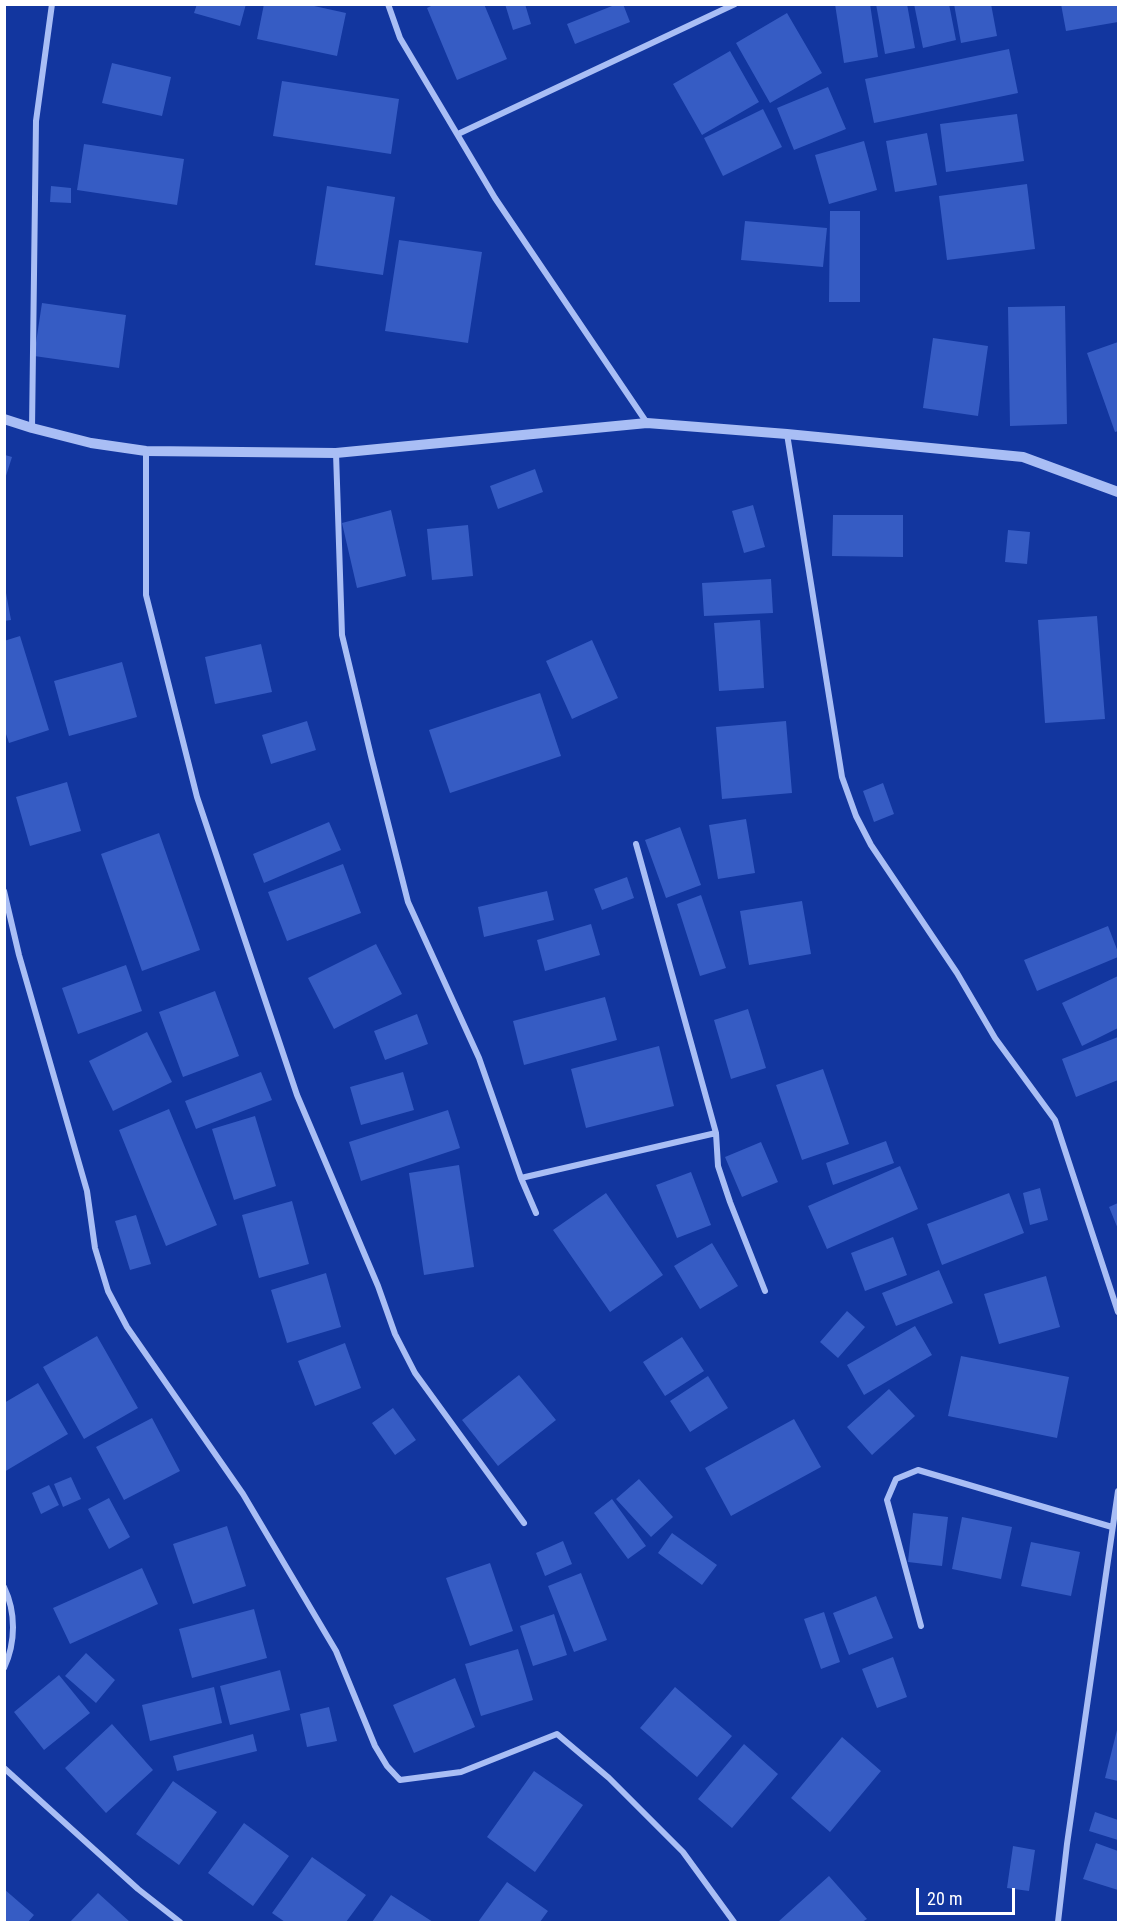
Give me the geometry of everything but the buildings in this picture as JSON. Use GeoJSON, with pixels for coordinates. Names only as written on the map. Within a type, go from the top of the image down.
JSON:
{"type":"FeatureCollection","features":[{"type":"Feature","properties":{"kind":"street"},"geometry":{"type":"LineString","coordinates":[[32,428],[36,121],[52,4]]}},
{"type":"Feature","properties":{"kind":"street"},"geometry":{"type":"LineString","coordinates":[[388,4],[400,38],[495,198],[647,423]]}},
{"type":"Feature","properties":{"kind":"street"},"geometry":{"type":"LineString","coordinates":[[458,134],[735,4]]}},
{"type":"Feature","properties":{"kind":"street"},"geometry":{"type":"LineString","coordinates":[[4,419],[91,443],[146,452],[336,453],[647,423],[787,434],[1023,458],[1119,492]]}},
{"type":"Feature","properties":{"kind":"street"},"geometry":{"type":"LineString","coordinates":[[787,434],[832,723],[842,777],[856,816],[871,845],[957,973],[995,1038],[1055,1120],[1119,1312]]}},
{"type":"Feature","properties":{"kind":"street"},"geometry":{"type":"LineString","coordinates":[[146,452],[146,596],[197,797],[297,1095],[378,1286],[395,1334],[410,1363],[524,1523]]}},
{"type":"Feature","properties":{"kind":"street"},"geometry":{"type":"LineString","coordinates":[[336,453],[342,635],[373,768],[408,902],[479,1058],[521,1178],[536,1213]]}},
{"type":"Feature","properties":{"kind":"street"},"geometry":{"type":"LineString","coordinates":[[636,844],[716,1133],[718,1166],[765,1291]]}},
{"type":"Feature","properties":{"kind":"street"},"geometry":{"type":"LineString","coordinates":[[4,891],[19,955],[87,1191],[95,1248],[108,1291],[127,1327],[243,1494],[336,1651],[375,1746],[387,1766],[400,1780],[461,1772],[557,1734],[609,1778],[683,1851],[734,1923]]}},
{"type":"Feature","properties":{"kind":"street"},"geometry":{"type":"LineString","coordinates":[[521,1178],[716,1133]]}},
{"type":"Feature","properties":{"kind":"street"},"geometry":{"type":"LineString","coordinates":[[921,1626],[887,1500],[896,1479],[918,1470],[1112,1527]]}},
{"type":"Feature","properties":{"kind":"street"},"geometry":{"type":"LineString","coordinates":[[1058,1923],[1067,1844],[1119,1491]]}},
{"type":"Feature","properties":{"kind":"street"},"geometry":{"type":"LineString","coordinates":[[4,1587],[8,1595],[13,1623],[13,1643],[4,1668]]}},
{"type":"Feature","properties":{"kind":"street"},"geometry":{"type":"LineString","coordinates":[[4,1768],[138,1889],[180,1923]]}}]}
